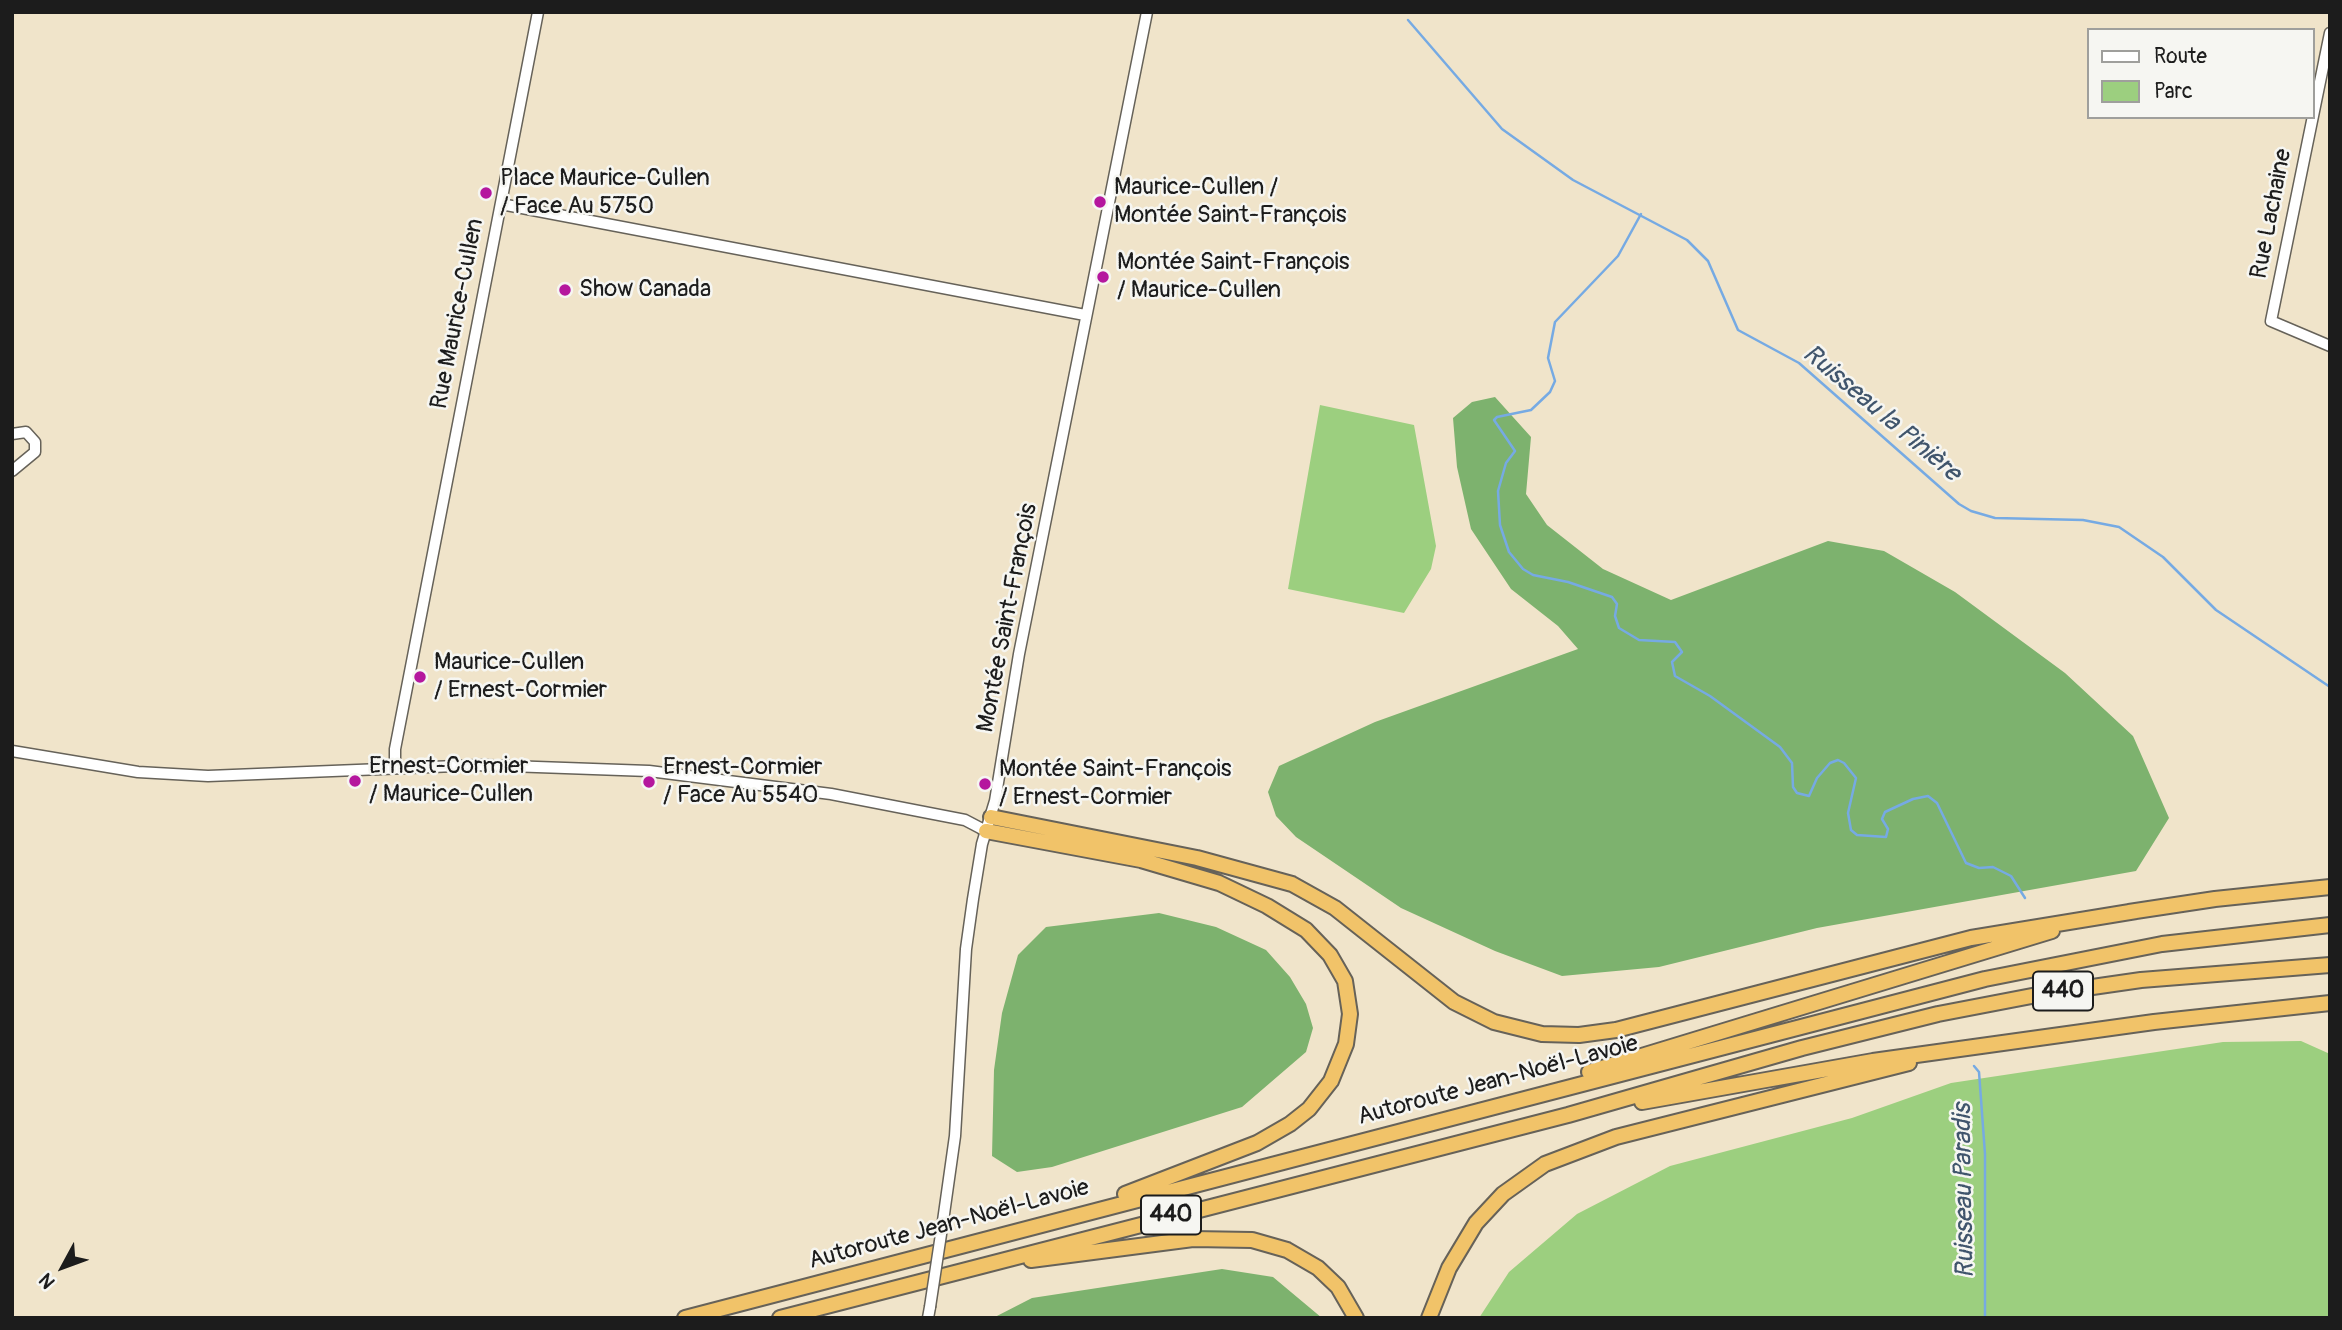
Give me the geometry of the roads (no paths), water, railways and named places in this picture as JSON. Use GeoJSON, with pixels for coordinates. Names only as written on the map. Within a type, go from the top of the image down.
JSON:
{"type":"FeatureCollection","features":[{"type":"Feature","properties":{"kind":"highway"},"geometry":{"type":"LineString","coordinates":[[989,824],[1198,858],[1292,884],[1335,908],[1454,1002],[1493,1022],[1542,1034],[1579,1035],[1616,1030],[1971,938],[2215,899],[2330,887]]}},
{"type":"Feature","properties":{"kind":"highway"},"geometry":{"type":"LineString","coordinates":[[989,824],[1171,867],[1244,894],[1292,920],[1318,941],[1341,972],[1350,1003],[1346,1044],[1336,1072],[1314,1103],[1290,1124],[1247,1147],[1052,1222]]}},
{"type":"Feature","properties":{"kind":"highway"},"geometry":{"type":"LineString","coordinates":[[1431,1122],[1972,954],[2136,911]]}},
{"type":"Feature","properties":{"kind":"highway","name":"Autoroute Jean-Noël-Lavoie"},"geometry":{"type":"LineString","coordinates":[[684,1318],[2048,964],[2213,936],[2330,925]]}},
{"type":"Feature","properties":{"kind":"highway","name":"Autoroute Jean-Noël-Lavoie"},"geometry":{"type":"LineString","coordinates":[[780,1318],[1568,1115],[1801,1048],[1984,1004],[2141,980],[2330,965]]}},
{"type":"Feature","properties":{"kind":"highway"},"geometry":{"type":"LineString","coordinates":[[1568,1115],[1827,1069],[1946,1051],[2154,1021],[2330,1003]]}},
{"type":"Feature","properties":{"kind":"highway"},"geometry":{"type":"LineString","coordinates":[[1429,1318],[1452,1261],[1476,1223],[1503,1194],[1545,1164],[1616,1137],[1875,1074],[1946,1051]]}},
{"type":"Feature","properties":{"kind":"highway"},"geometry":{"type":"LineString","coordinates":[[977,1266],[1193,1239],[1252,1240],[1295,1253],[1318,1268],[1343,1293],[1356,1318]]}},
{"type":"Feature","properties":{"kind":"street"},"geometry":{"type":"LineString","coordinates":[[501,204],[538,12]]}},
{"type":"Feature","properties":{"kind":"street","name":"Montée Saint-François"},"geometry":{"type":"LineString","coordinates":[[929,1312],[958,1105],[967,937],[1085,315],[1147,12]]}},
{"type":"Feature","properties":{"kind":"street","name":"Rue Lachaine"},"geometry":{"type":"LineString","coordinates":[[2314,111],[2330,33]]}},
{"type":"Feature","properties":{"kind":"street","name":"Rue Lachaine"},"geometry":{"type":"LineString","coordinates":[[2312,119],[2271,321],[2330,346]]}},
{"type":"Feature","properties":{"kind":"street","name":"Rue Maurice-Cullen"},"geometry":{"type":"LineString","coordinates":[[395,768],[395,749],[501,204],[1085,315]]}},
{"type":"Feature","properties":{"kind":"street"},"geometry":{"type":"LineString","coordinates":[[12,434],[26,432],[35,442],[35,452],[12,471]]}},
{"type":"Feature","properties":{"kind":"street"},"geometry":{"type":"LineString","coordinates":[[12,751],[138,772],[208,776],[271,776],[395,768],[558,766],[710,777],[797,788],[989,824]]}},
{"type":"Feature","properties":{"kind":"waterway","name":"Ruisseau la Pinière"},"geometry":{"type":"LineString","coordinates":[[1408,20],[1502,129],[1573,180],[1687,240],[1708,261],[1738,330],[1799,363],[1959,504],[1971,511],[1995,518],[2083,520],[2119,527],[2163,557],[2216,610],[2330,687]]}},
{"type":"Feature","properties":{"kind":"waterway","name":"Ruisseau Paradis"},"geometry":{"type":"LineString","coordinates":[[1641,214],[1618,256],[1555,322],[1548,358],[1555,381],[1550,392],[1531,410],[1497,417],[1494,420],[1515,451],[1506,463],[1498,491],[1500,525],[1509,552],[1523,569],[1533,575],[1568,582],[1612,597],[1617,604],[1615,616],[1619,628],[1639,640],[1675,642],[1682,652],[1672,662],[1675,676],[1710,696],[1780,747],[1792,763],[1793,787],[1797,793],[1809,796],[1817,778],[1830,763],[1838,760],[1844,763],[1856,778],[1848,813],[1851,830],[1857,835],[1886,837],[1888,829],[1882,819],[1885,812],[1913,799],[1928,796],[1937,803],[1966,863],[1979,868],[1993,867],[2011,876],[2025,898]]}},
{"type":"Feature","properties":{"kind":"waterway","name":"Ruisseau Paradis"},"geometry":{"type":"LineString","coordinates":[[1974,1066],[1979,1072],[1985,1154],[1985,1318]]}},
{"type":"Feature","properties":{"kind":"place","name":"Place Maurice-Cullen / Face Au 5750"},"geometry":{"type":"Point","coordinates":[486,193]}},
{"type":"Feature","properties":{"kind":"place","name":"Maurice-Cullen / Montée Saint-François"},"geometry":{"type":"Point","coordinates":[1100,202]}},
{"type":"Feature","properties":{"kind":"place","name":"Montée Saint-François / Maurice-Cullen"},"geometry":{"type":"Point","coordinates":[1103,277]}},
{"type":"Feature","properties":{"kind":"place","name":"Show Canada"},"geometry":{"type":"Point","coordinates":[565,290]}},
{"type":"Feature","properties":{"kind":"place","name":"Maurice-Cullen / Ernest-Cormier"},"geometry":{"type":"Point","coordinates":[420,677]}},
{"type":"Feature","properties":{"kind":"place","name":"Ernest-Cormier / Maurice-Cullen"},"geometry":{"type":"Point","coordinates":[355,781]}},
{"type":"Feature","properties":{"kind":"place","name":"Ernest-Cormier / Face Au 5540"},"geometry":{"type":"Point","coordinates":[649,782]}},
{"type":"Feature","properties":{"kind":"place","name":"Montée Saint-François / Ernest-Cormier"},"geometry":{"type":"Point","coordinates":[985,784]}}]}
